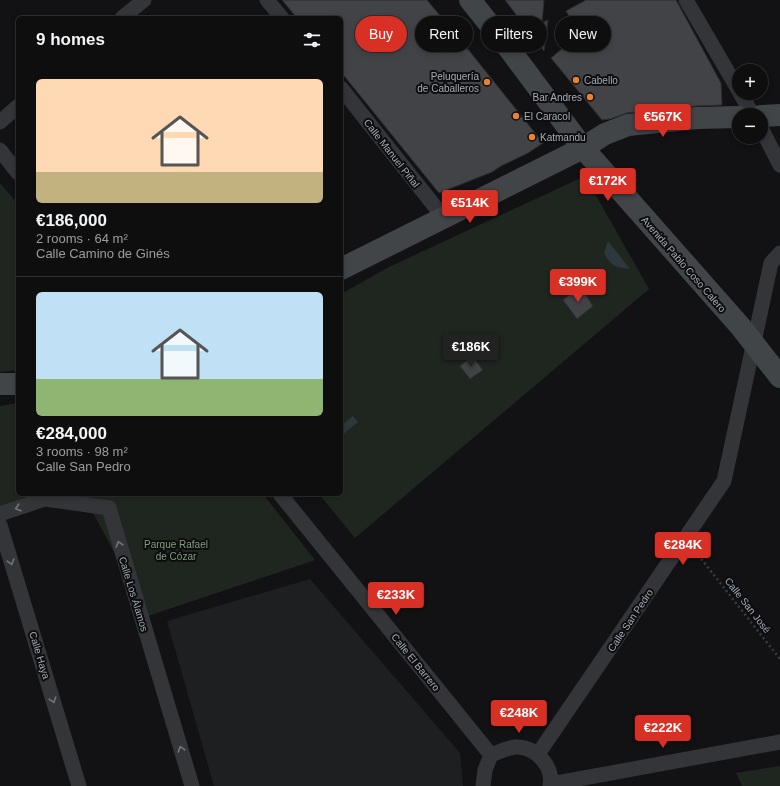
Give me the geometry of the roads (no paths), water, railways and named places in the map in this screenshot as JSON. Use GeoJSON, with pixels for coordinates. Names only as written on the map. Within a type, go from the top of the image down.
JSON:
{"type":"FeatureCollection","features":[{"type":"Feature","properties":{"kind":"main road","name":"Avenida Pablo Coso Calero"},"geometry":{"type":"LineString","coordinates":[[470,0],[510,50],[583,148],[740,326],[780,377]]}},
{"type":"Feature","properties":{"kind":"main road"},"geometry":{"type":"LineString","coordinates":[[768,116],[780,115]]}},
{"type":"Feature","properties":{"kind":"main road"},"geometry":{"type":"LineString","coordinates":[[343,268],[583,148],[604,134],[628,125],[697,118],[732,116]]}},
{"type":"Feature","properties":{"kind":"main road"},"geometry":{"type":"LineString","coordinates":[[0,384],[16,384]]}},
{"type":"Feature","properties":{"kind":"street"},"geometry":{"type":"LineString","coordinates":[[124,16],[144,0]]}},
{"type":"Feature","properties":{"kind":"street"},"geometry":{"type":"LineString","coordinates":[[267,0],[280,16]]}},
{"type":"Feature","properties":{"kind":"street"},"geometry":{"type":"LineString","coordinates":[[690,2],[732,78]]}},
{"type":"Feature","properties":{"kind":"street","name":"Calle Manuel Piñal"},"geometry":{"type":"LineString","coordinates":[[343,91],[444,218]]}},
{"type":"Feature","properties":{"kind":"street"},"geometry":{"type":"LineString","coordinates":[[0,122],[16,108]]}},
{"type":"Feature","properties":{"kind":"street"},"geometry":{"type":"LineString","coordinates":[[768,142],[780,165]]}},
{"type":"Feature","properties":{"kind":"street"},"geometry":{"type":"LineString","coordinates":[[0,150],[16,170]]}},
{"type":"Feature","properties":{"kind":"street","name":"Calle San Pedro"},"geometry":{"type":"LineString","coordinates":[[538,754],[724,481],[771,263],[780,253]]}},
{"type":"Feature","properties":{"kind":"street","name":"Calle El Barrero"},"geometry":{"type":"LineString","coordinates":[[282,496],[491,756]]}},
{"type":"Feature","properties":{"kind":"street","name":"Calle Los Álamos"},"geometry":{"type":"LineString","coordinates":[[0,514],[45,499],[109,508],[192,786]]}},
{"type":"Feature","properties":{"kind":"street","name":"Calle Haya"},"geometry":{"type":"LineString","coordinates":[[0,525],[79,786]]}},
{"type":"Feature","properties":{"kind":"street"},"geometry":{"type":"LineString","coordinates":[[483,786],[485,770],[491,756],[504,750],[516,747],[527,749],[538,754],[544,761],[549,772],[550,785],[780,742]]}},
{"type":"Feature","properties":{"kind":"place","name":"Cabello"},"geometry":{"type":"Point","coordinates":[576,80]}},
{"type":"Feature","properties":{"kind":"place","name":"Peluquería de Caballeros"},"geometry":{"type":"Point","coordinates":[487,82]}},
{"type":"Feature","properties":{"kind":"place","name":"Bar Andres"},"geometry":{"type":"Point","coordinates":[590,97]}},
{"type":"Feature","properties":{"kind":"place","name":"El Caracol"},"geometry":{"type":"Point","coordinates":[516,116]}},
{"type":"Feature","properties":{"kind":"place","name":"Katmandu"},"geometry":{"type":"Point","coordinates":[532,137]}},
{"type":"Feature","properties":{"kind":"park label","name":"Parque Rafael de Cózar"},"geometry":{"type":"Point","coordinates":[176,550]}}]}
